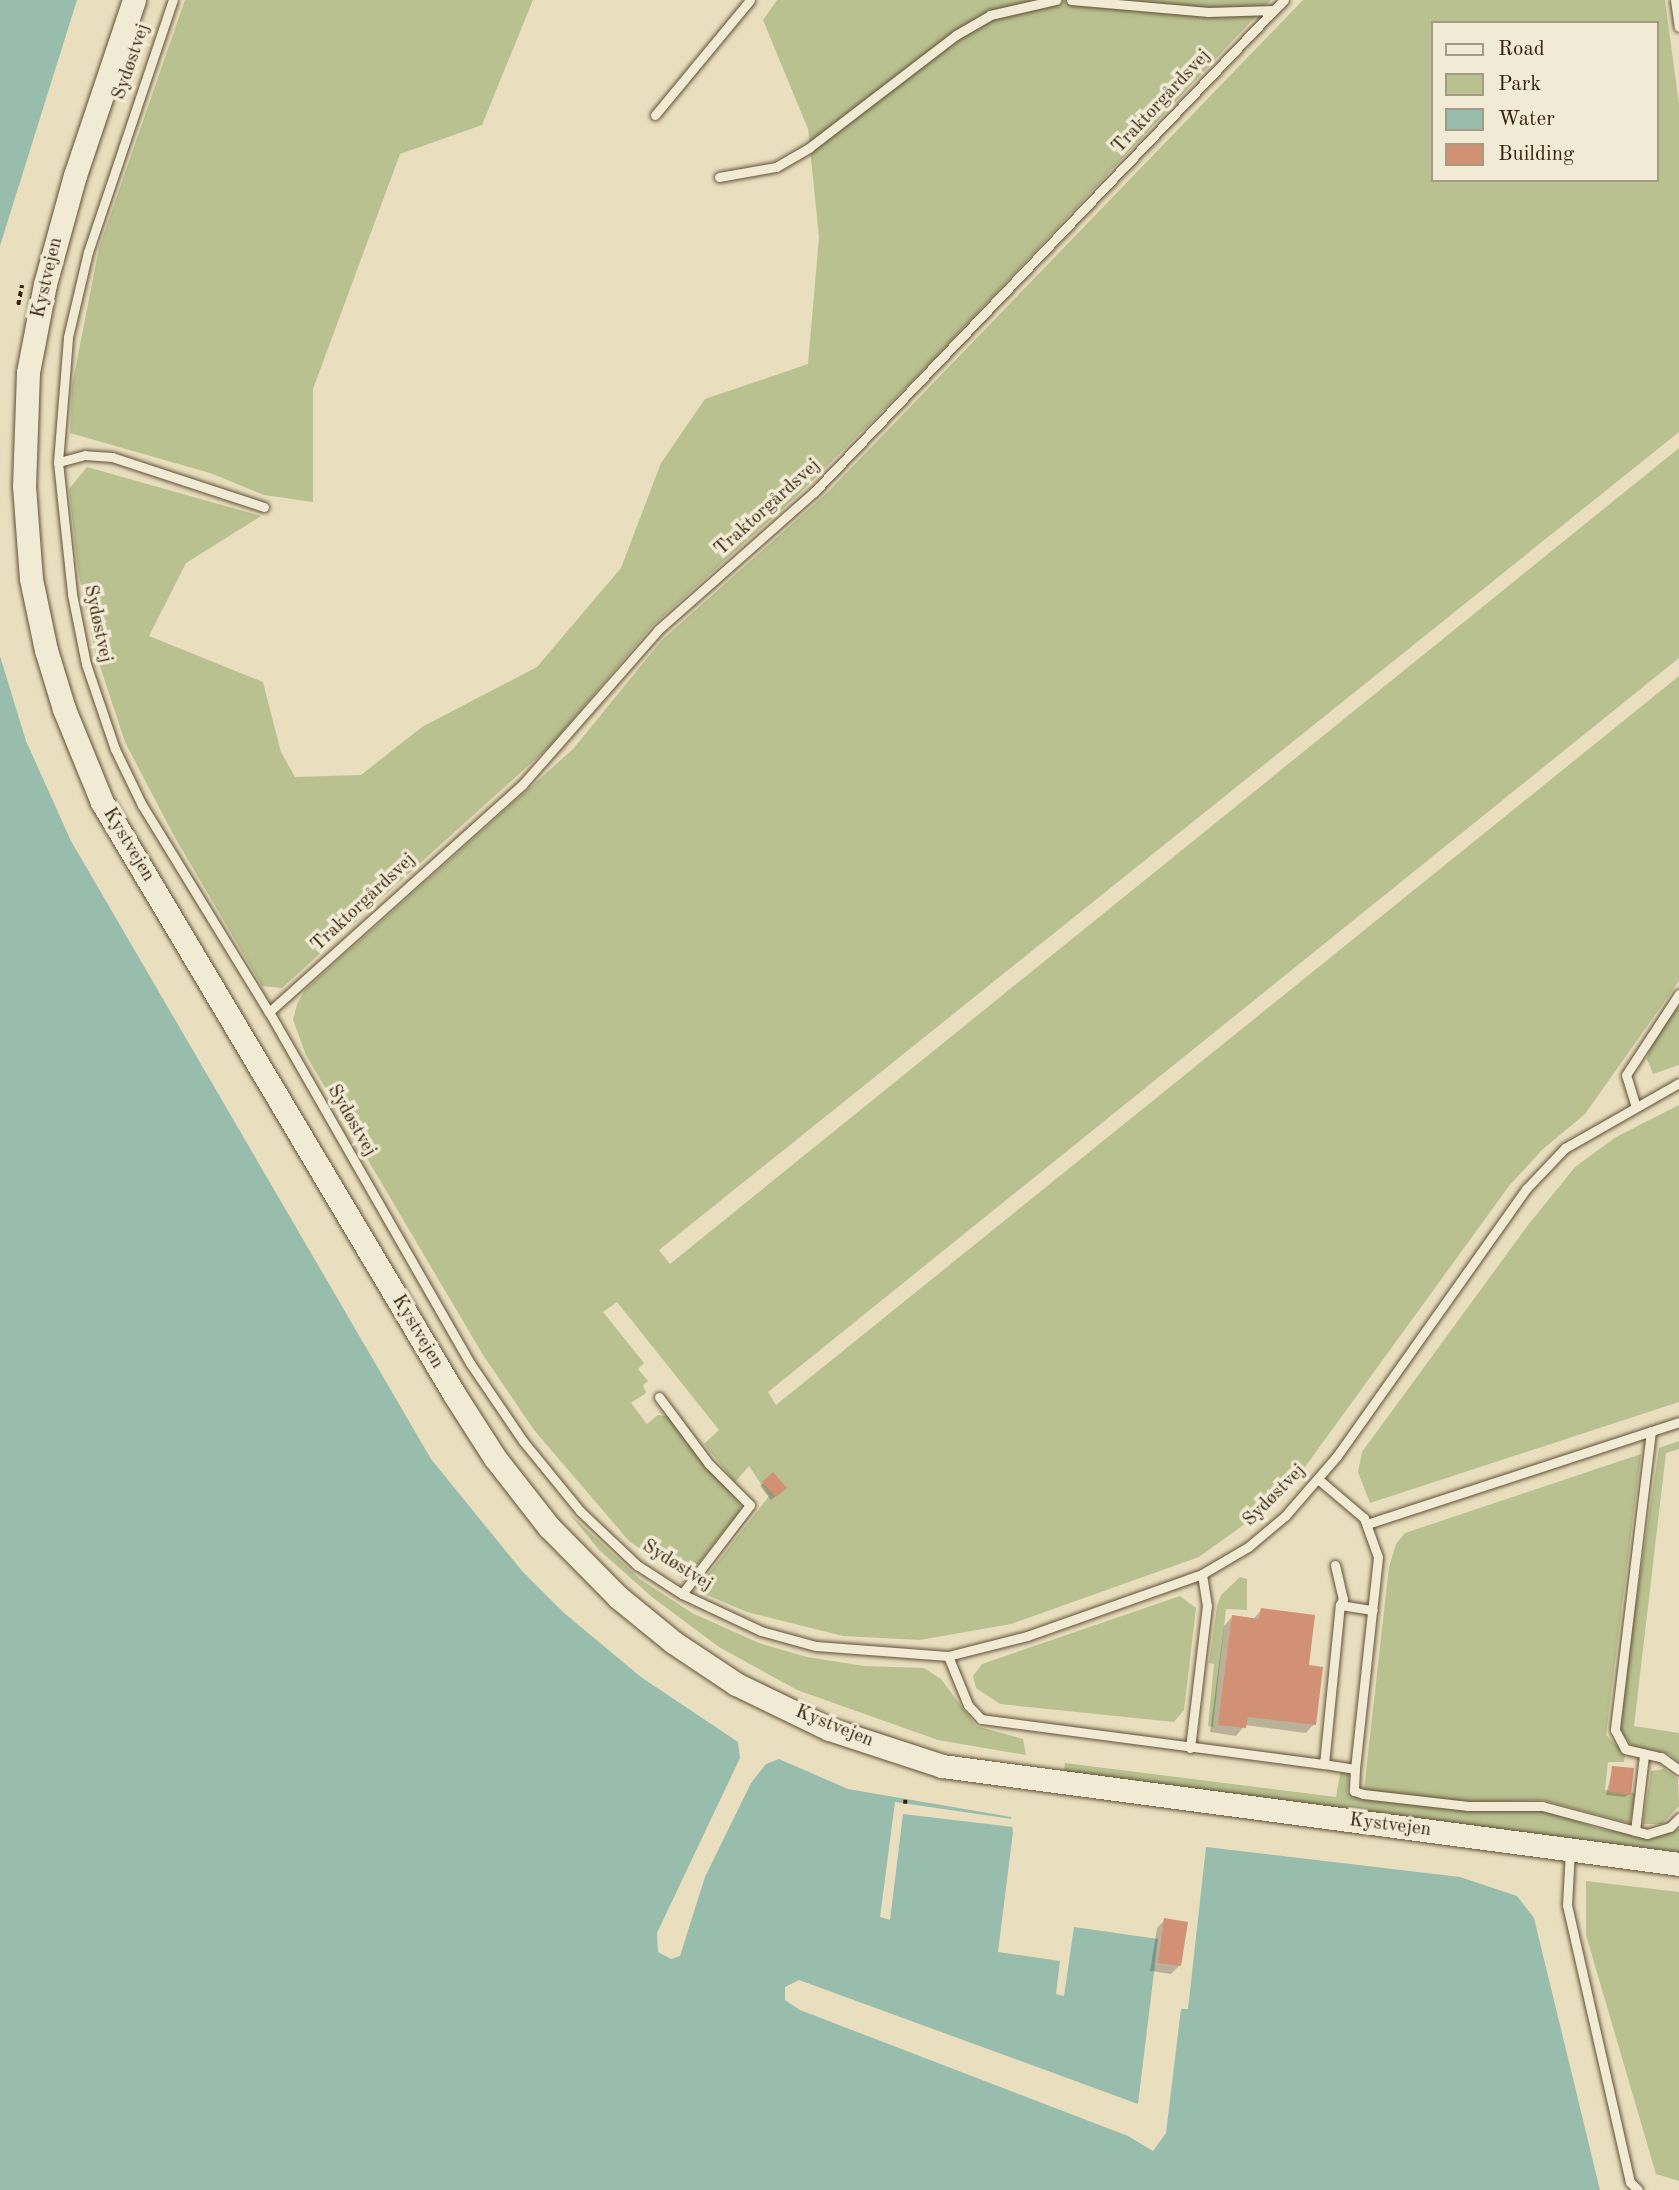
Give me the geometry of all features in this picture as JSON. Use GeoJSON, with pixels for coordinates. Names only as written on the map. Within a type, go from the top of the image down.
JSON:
{"type":"FeatureCollection","features":[{"type":"Feature","properties":{"kind":"street","name":"Kystvejen"},"geometry":{"type":"LineString","coordinates":[[134,0],[75,174],[44,284],[28,372],[24,486],[32,579],[46,650],[64,709],[102,802],[454,1394],[503,1468],[549,1527],[618,1597],[663,1634],[736,1684],[829,1729],[942,1766],[1679,1864]]}},
{"type":"Feature","properties":{"kind":"lane","name":"Sydøstvej"},"geometry":{"type":"LineString","coordinates":[[173,0],[88,252],[68,337],[58,463],[72,594],[86,664],[115,749],[142,805],[269,1012],[470,1363],[523,1441],[580,1511],[636,1565],[682,1594],[761,1631],[816,1646],[948,1656],[1027,1636],[1202,1574],[1248,1547],[1285,1516],[1318,1479],[1526,1189],[1565,1149],[1635,1104],[1679,1083]]}},
{"type":"Feature","properties":{"kind":"lane"},"geometry":{"type":"LineString","coordinates":[[655,115],[750,0]]}},
{"type":"Feature","properties":{"kind":"lane"},"geometry":{"type":"LineString","coordinates":[[719,177],[776,167],[810,147],[968,28],[990,15],[1056,0]]}},
{"type":"Feature","properties":{"kind":"lane"},"geometry":{"type":"LineString","coordinates":[[1070,0],[1208,12],[1274,10]]}},
{"type":"Feature","properties":{"kind":"lane","name":"Traktorgårdsvej"},"geometry":{"type":"LineString","coordinates":[[269,1012],[522,785],[659,630],[814,492],[1284,0]]}},
{"type":"Feature","properties":{"kind":"lane"},"geometry":{"type":"LineString","coordinates":[[1675,0],[1679,27]]}},
{"type":"Feature","properties":{"kind":"lane"},"geometry":{"type":"LineString","coordinates":[[58,463],[85,455],[112,457],[264,507]]}},
{"type":"Feature","properties":{"kind":"lane"},"geometry":{"type":"LineString","coordinates":[[1635,1104],[1626,1075],[1679,995]]}},
{"type":"Feature","properties":{"kind":"lane"},"geometry":{"type":"LineString","coordinates":[[659,1397],[709,1464],[750,1505],[682,1594]]}},
{"type":"Feature","properties":{"kind":"lane"},"geometry":{"type":"LineString","coordinates":[[1367,1524],[1679,1422]]}},
{"type":"Feature","properties":{"kind":"lane"},"geometry":{"type":"LineString","coordinates":[[1651,1431],[1615,1730],[1625,1749],[1644,1756],[1661,1757],[1679,1770]]}},
{"type":"Feature","properties":{"kind":"lane"},"geometry":{"type":"LineString","coordinates":[[1318,1479],[1351,1505],[1367,1524],[1378,1557],[1354,1791],[1468,1806],[1542,1806],[1635,1831],[1659,1832],[1679,1818]]}},
{"type":"Feature","properties":{"kind":"lane"},"geometry":{"type":"LineString","coordinates":[[1324,1764],[1340,1605],[1343,1599],[1335,1565]]}},
{"type":"Feature","properties":{"kind":"lane"},"geometry":{"type":"LineString","coordinates":[[1190,1748],[1208,1606],[1202,1574]]}},
{"type":"Feature","properties":{"kind":"lane"},"geometry":{"type":"LineString","coordinates":[[1340,1605],[1373,1610]]}},
{"type":"Feature","properties":{"kind":"lane"},"geometry":{"type":"LineString","coordinates":[[948,1656],[968,1705],[981,1719],[1355,1769]]}},
{"type":"Feature","properties":{"kind":"lane"},"geometry":{"type":"LineString","coordinates":[[1635,1831],[1644,1756]]}},
{"type":"Feature","properties":{"kind":"lane"},"geometry":{"type":"LineString","coordinates":[[1570,1849],[1567,1905],[1630,2182],[1638,2190]]}},
{"type":"Feature","properties":{"kind":"path"},"geometry":{"type":"LineString","coordinates":[[16,319],[23,280]]}},
{"type":"Feature","properties":{"kind":"green space"},"geometry":{"type":"Polygon","coordinates":[[[185,0],[533,0],[482,125],[400,154],[313,389],[313,502],[264,495],[210,473],[70,433],[72,386],[99,248],[185,0]]]}},
{"type":"Feature","properties":{"kind":"green space"},"geometry":{"type":"Polygon","coordinates":[[[777,0],[1271,0],[931,362],[797,496],[652,626],[550,746],[282,988],[262,986],[173,834],[125,742],[95,651],[78,571],[69,489],[87,467],[261,516],[186,563],[149,636],[263,682],[281,752],[295,777],[361,775],[422,727],[537,667],[621,568],[661,463],[705,399],[808,364],[819,237],[808,129],[763,20],[777,0]]]}},
{"type":"Feature","properties":{"kind":"green space"},"geometry":{"type":"Polygon","coordinates":[[[1303,0],[1665,0],[1679,104],[1679,432],[659,1250],[670,1264],[1679,448],[1679,658],[768,1392],[776,1405],[1679,676],[1679,981],[1585,1114],[1542,1150],[1509,1186],[1297,1478],[1274,1503],[1199,1557],[1011,1624],[920,1640],[843,1636],[747,1612],[702,1593],[703,1581],[769,1496],[749,1466],[735,1482],[704,1444],[719,1430],[617,1302],[603,1312],[644,1363],[638,1369],[648,1381],[643,1385],[646,1393],[631,1403],[647,1424],[658,1415],[667,1416],[740,1504],[740,1511],[685,1580],[629,1541],[534,1430],[483,1355],[306,1055],[293,1020],[297,1004],[305,990],[573,749],[662,640],[828,492],[1303,0]]]}},
{"type":"Feature","properties":{"kind":"green space"},"geometry":{"type":"Polygon","coordinates":[[[1679,1005],[1679,1065],[1653,1074],[1647,1059],[1651,1045],[1679,1005]]]}},
{"type":"Feature","properties":{"kind":"green space"},"geometry":{"type":"Polygon","coordinates":[[[1679,1105],[1679,1402],[1370,1503],[1358,1472],[1362,1452],[1528,1225],[1575,1167],[1616,1137],[1679,1105]]]}},
{"type":"Feature","properties":{"kind":"green space"},"geometry":{"type":"Polygon","coordinates":[[[1679,1441],[1679,1449],[1666,1453],[1634,1726],[1679,1733],[1679,1762],[1669,1754],[1634,1747],[1621,1733],[1619,1718],[1659,1448],[1679,1441]]]}},
{"type":"Feature","properties":{"kind":"green space"},"geometry":{"type":"Polygon","coordinates":[[[1641,1454],[1606,1735],[1625,1754],[1624,1762],[1608,1762],[1605,1790],[1636,1793],[1630,1823],[1542,1800],[1466,1802],[1364,1790],[1389,1567],[1396,1544],[1405,1533],[1641,1454]]]}},
{"type":"Feature","properties":{"kind":"green space"},"geometry":{"type":"Polygon","coordinates":[[[569,1513],[640,1579],[692,1613],[759,1643],[807,1657],[864,1666],[924,1668],[941,1679],[976,1726],[1023,1739],[1026,1755],[938,1740],[797,1690],[719,1647],[652,1597],[599,1550],[569,1513]]]}},
{"type":"Feature","properties":{"kind":"green space"},"geometry":{"type":"Polygon","coordinates":[[[1240,1577],[1247,1579],[1247,1610],[1226,1609],[1213,1727],[1208,1726],[1214,1664],[1209,1663],[1217,1606],[1221,1595],[1240,1577]]]}},
{"type":"Feature","properties":{"kind":"green space"},"geometry":{"type":"Polygon","coordinates":[[[1180,1596],[1196,1608],[1184,1710],[1174,1722],[1000,1704],[976,1688],[973,1676],[982,1664],[1180,1596]]]}},
{"type":"Feature","properties":{"kind":"green space"},"geometry":{"type":"Polygon","coordinates":[[[1065,1763],[1336,1797],[1341,1769],[1349,1770],[1347,1793],[1422,1805],[1539,1808],[1599,1829],[1655,1837],[1679,1829],[1679,1852],[1063,1775],[1065,1763]]]}},
{"type":"Feature","properties":{"kind":"green space"},"geometry":{"type":"Polygon","coordinates":[[[1664,1769],[1678,1779],[1679,1806],[1662,1824],[1643,1824],[1651,1771],[1664,1769]]]}},
{"type":"Feature","properties":{"kind":"green space"},"geometry":{"type":"Polygon","coordinates":[[[1586,1881],[1679,1892],[1679,2181],[1656,2174],[1586,1935],[1586,1881]]]}},
{"type":"Feature","properties":{"kind":"water"},"geometry":{"type":"Polygon","coordinates":[[[0,0],[77,0],[0,246],[0,0]]]}},
{"type":"Feature","properties":{"kind":"water"},"geometry":{"type":"Polygon","coordinates":[[[0,656],[26,741],[71,841],[431,1459],[522,1571],[564,1613],[641,1677],[738,1742],[740,1758],[657,1933],[658,1952],[671,1959],[680,1956],[705,1877],[751,1783],[766,1764],[779,1759],[848,1789],[1011,1817],[1013,1832],[998,1952],[1060,1961],[1056,1994],[1064,1996],[1074,1927],[1158,1939],[1138,2104],[799,1980],[785,1987],[785,2000],[800,2010],[1128,2136],[1153,2151],[1166,2133],[1181,2009],[1188,2009],[1206,1847],[1460,1877],[1517,1896],[1534,1918],[1600,2190],[0,2190],[0,656]]]}},
{"type":"Feature","properties":{"kind":"pier"},"geometry":{"type":"Polygon","coordinates":[[[895,1802],[1012,1819],[1013,1827],[903,1814],[890,1920],[880,1917],[895,1802]]]}},
{"type":"Feature","properties":{"kind":"building"},"geometry":{"type":"Polygon","coordinates":[[[773,1472],[787,1488],[776,1497],[762,1482],[773,1472]]]}},
{"type":"Feature","properties":{"kind":"building"},"geometry":{"type":"Polygon","coordinates":[[[1261,1608],[1315,1615],[1309,1665],[1323,1667],[1316,1725],[1248,1717],[1246,1728],[1218,1725],[1232,1615],[1259,1619],[1261,1608]]]}},
{"type":"Feature","properties":{"kind":"building"},"geometry":{"type":"Polygon","coordinates":[[[1612,1766],[1634,1768],[1631,1795],[1609,1792],[1612,1766]]]}},
{"type":"Feature","properties":{"kind":"building"},"geometry":{"type":"Polygon","coordinates":[[[1164,1918],[1188,1922],[1181,1966],[1158,1963],[1164,1918]]]}}]}
